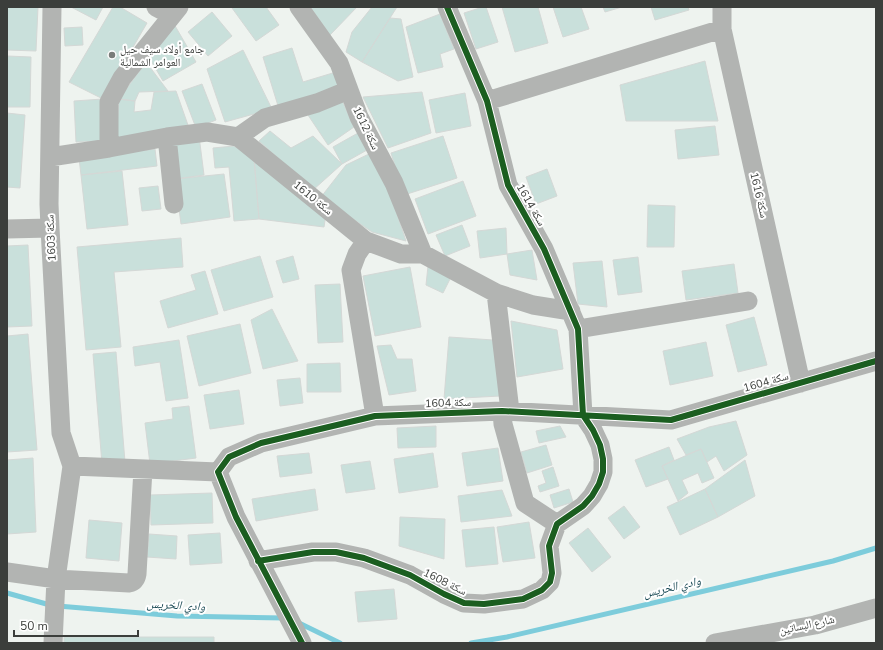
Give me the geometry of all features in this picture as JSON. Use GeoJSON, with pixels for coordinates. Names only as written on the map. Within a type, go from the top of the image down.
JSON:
{"type":"FeatureCollection","features":[{"type":"Feature","properties":{"kind":"street","name":"سكة 1603"},"geometry":{"type":"LineString","coordinates":[[52,7],[50,228],[61,433],[72,466]]}},
{"type":"Feature","properties":{"kind":"street","name":"سكة 1612"},"geometry":{"type":"LineString","coordinates":[[299,7],[339,63],[359,116],[394,183],[423,254]]}},
{"type":"Feature","properties":{"kind":"street","name":"سكة 1614"},"geometry":{"type":"LineString","coordinates":[[447,7],[487,101],[508,186],[544,249],[578,329],[583,415]]}},
{"type":"Feature","properties":{"kind":"street","name":"سكة 1616"},"geometry":{"type":"LineString","coordinates":[[722,7],[722,29],[801,382]]}},
{"type":"Feature","properties":{"kind":"street"},"geometry":{"type":"LineString","coordinates":[[109,148],[108,102],[122,78],[169,10]]}},
{"type":"Feature","properties":{"kind":"street"},"geometry":{"type":"LineString","coordinates":[[487,101],[722,29]]}},
{"type":"Feature","properties":{"kind":"street"},"geometry":{"type":"LineString","coordinates":[[238,137],[265,118],[317,103],[349,90]]}},
{"type":"Feature","properties":{"kind":"street","name":"سكة 1610"},"geometry":{"type":"LineString","coordinates":[[50,157],[167,137],[207,132],[238,137],[366,241],[401,254],[423,254],[496,293],[533,305],[571,312]]}},
{"type":"Feature","properties":{"kind":"street"},"geometry":{"type":"LineString","coordinates":[[167,137],[174,204]]}},
{"type":"Feature","properties":{"kind":"street"},"geometry":{"type":"LineString","coordinates":[[7,229],[50,228]]}},
{"type":"Feature","properties":{"kind":"street"},"geometry":{"type":"LineString","coordinates":[[366,241],[357,254],[351,270],[375,416]]}},
{"type":"Feature","properties":{"kind":"street"},"geometry":{"type":"LineString","coordinates":[[496,293],[506,411],[503,424],[525,503],[557,524],[583,506],[592,496],[599,484],[603,472],[603,459],[600,444],[583,415]]}},
{"type":"Feature","properties":{"kind":"street"},"geometry":{"type":"LineString","coordinates":[[578,329],[748,301]]}},
{"type":"Feature","properties":{"kind":"street","name":"سكة 1604"},"geometry":{"type":"LineString","coordinates":[[218,472],[229,457],[260,443],[375,416],[506,411],[671,420],[876,361]]}},
{"type":"Feature","properties":{"kind":"street"},"geometry":{"type":"LineString","coordinates":[[53,643],[56,579],[72,466],[218,472],[236,517],[302,643]]}},
{"type":"Feature","properties":{"kind":"street"},"geometry":{"type":"LineString","coordinates":[[7,572],[56,579],[133,582],[136,579],[143,469]]}},
{"type":"Feature","properties":{"kind":"street","name":"سكة 1608"},"geometry":{"type":"LineString","coordinates":[[258,561],[313,552],[336,552],[364,558],[410,576],[464,603],[484,604],[523,599],[542,590],[550,582],[552,573],[549,546],[557,524]]}},
{"type":"Feature","properties":{"kind":"street","name":"شارع البساتين"},"geometry":{"type":"LineString","coordinates":[[714,643],[815,625],[876,608]]}},
{"type":"Feature","properties":{"kind":"building"},"geometry":{"type":"Polygon","coordinates":[[[7,7],[38,7],[36,51],[7,50],[7,7]]]}},
{"type":"Feature","properties":{"kind":"building"},"geometry":{"type":"Polygon","coordinates":[[[71,7],[103,7],[96,20],[71,7]]]}},
{"type":"Feature","properties":{"kind":"building"},"geometry":{"type":"Polygon","coordinates":[[[113,7],[120,7],[147,23],[103,99],[69,82],[113,7]]]}},
{"type":"Feature","properties":{"kind":"building"},"geometry":{"type":"Polygon","coordinates":[[[266,7],[279,25],[256,41],[232,8],[266,7]]]}},
{"type":"Feature","properties":{"kind":"building"},"geometry":{"type":"Polygon","coordinates":[[[310,7],[357,7],[330,35],[310,7]]]}},
{"type":"Feature","properties":{"kind":"building"},"geometry":{"type":"Polygon","coordinates":[[[372,7],[397,7],[362,62],[346,52],[352,32],[372,7]]]}},
{"type":"Feature","properties":{"kind":"building"},"geometry":{"type":"Polygon","coordinates":[[[486,7],[498,42],[476,49],[464,13],[486,7]]]}},
{"type":"Feature","properties":{"kind":"building"},"geometry":{"type":"Polygon","coordinates":[[[502,7],[538,7],[548,43],[515,52],[502,7]]]}},
{"type":"Feature","properties":{"kind":"building"},"geometry":{"type":"Polygon","coordinates":[[[553,7],[581,7],[589,29],[563,37],[553,7]]]}},
{"type":"Feature","properties":{"kind":"building"},"geometry":{"type":"Polygon","coordinates":[[[603,7],[622,7],[605,12],[603,7]]]}},
{"type":"Feature","properties":{"kind":"building"},"geometry":{"type":"Polygon","coordinates":[[[651,7],[688,7],[689,10],[655,20],[651,7]]]}},
{"type":"Feature","properties":{"kind":"building"},"geometry":{"type":"Polygon","coordinates":[[[212,12],[232,36],[208,56],[188,32],[212,12]]]}},
{"type":"Feature","properties":{"kind":"building"},"geometry":{"type":"Polygon","coordinates":[[[440,14],[454,49],[440,54],[443,67],[418,73],[406,27],[440,14]]]}},
{"type":"Feature","properties":{"kind":"building"},"geometry":{"type":"Polygon","coordinates":[[[390,18],[401,19],[413,77],[398,81],[362,62],[390,18]]]}},
{"type":"Feature","properties":{"kind":"building"},"geometry":{"type":"Polygon","coordinates":[[[174,24],[196,62],[163,81],[150,59],[174,24]]]}},
{"type":"Feature","properties":{"kind":"building"},"geometry":{"type":"Polygon","coordinates":[[[82,27],[83,45],[65,46],[64,28],[82,27]]]}},
{"type":"Feature","properties":{"kind":"building"},"geometry":{"type":"Polygon","coordinates":[[[292,48],[303,82],[336,72],[342,90],[279,109],[263,57],[292,48]]]}},
{"type":"Feature","properties":{"kind":"building"},"geometry":{"type":"Polygon","coordinates":[[[243,50],[272,109],[225,122],[207,69],[243,50]]]}},
{"type":"Feature","properties":{"kind":"building"},"geometry":{"type":"Polygon","coordinates":[[[7,56],[31,57],[30,107],[7,107],[7,56]]]}},
{"type":"Feature","properties":{"kind":"building"},"geometry":{"type":"Polygon","coordinates":[[[705,61],[718,121],[626,121],[620,85],[705,61]]]}},
{"type":"Feature","properties":{"kind":"building"},"geometry":{"type":"Polygon","coordinates":[[[146,62],[168,91],[139,92],[135,101],[119,99],[146,62]]]}},
{"type":"Feature","properties":{"kind":"building"},"geometry":{"type":"Polygon","coordinates":[[[202,84],[216,120],[196,128],[182,91],[202,84]]]}},
{"type":"Feature","properties":{"kind":"building"},"geometry":{"type":"Polygon","coordinates":[[[176,91],[189,128],[116,138],[119,99],[135,101],[134,112],[151,110],[154,92],[176,91]]]}},
{"type":"Feature","properties":{"kind":"building"},"geometry":{"type":"Polygon","coordinates":[[[422,92],[431,133],[388,148],[363,97],[422,92]]]}},
{"type":"Feature","properties":{"kind":"building"},"geometry":{"type":"Polygon","coordinates":[[[465,93],[471,126],[436,133],[429,100],[465,93]]]}},
{"type":"Feature","properties":{"kind":"building"},"geometry":{"type":"Polygon","coordinates":[[[103,99],[106,141],[76,142],[74,101],[103,99]]]}},
{"type":"Feature","properties":{"kind":"building"},"geometry":{"type":"Polygon","coordinates":[[[342,100],[354,127],[328,145],[306,112],[342,100]]]}},
{"type":"Feature","properties":{"kind":"building"},"geometry":{"type":"Polygon","coordinates":[[[7,113],[25,115],[20,188],[7,187],[7,113]]]}},
{"type":"Feature","properties":{"kind":"building"},"geometry":{"type":"Polygon","coordinates":[[[715,126],[719,155],[678,159],[675,130],[715,126]]]}},
{"type":"Feature","properties":{"kind":"building"},"geometry":{"type":"Polygon","coordinates":[[[270,131],[291,148],[313,136],[342,164],[313,190],[259,141],[270,131]]]}},
{"type":"Feature","properties":{"kind":"building"},"geometry":{"type":"Polygon","coordinates":[[[358,133],[367,150],[342,164],[333,147],[358,133]]]}},
{"type":"Feature","properties":{"kind":"building"},"geometry":{"type":"Polygon","coordinates":[[[199,136],[204,175],[175,179],[170,140],[199,136]]]}},
{"type":"Feature","properties":{"kind":"building"},"geometry":{"type":"Polygon","coordinates":[[[443,136],[457,178],[404,195],[391,153],[443,136]]]}},
{"type":"Feature","properties":{"kind":"building"},"geometry":{"type":"Polygon","coordinates":[[[234,146],[254,158],[259,219],[234,221],[229,167],[215,168],[213,148],[234,146]]]}},
{"type":"Feature","properties":{"kind":"building"},"geometry":{"type":"Polygon","coordinates":[[[155,149],[157,166],[81,175],[79,158],[155,149]]]}},
{"type":"Feature","properties":{"kind":"building"},"geometry":{"type":"Polygon","coordinates":[[[371,153],[389,190],[406,241],[372,232],[321,197],[346,165],[371,153]]]}},
{"type":"Feature","properties":{"kind":"building"},"geometry":{"type":"Polygon","coordinates":[[[254,158],[326,214],[324,227],[259,219],[254,158]]]}},
{"type":"Feature","properties":{"kind":"building"},"geometry":{"type":"Polygon","coordinates":[[[547,169],[557,196],[536,204],[526,177],[547,169]]]}},
{"type":"Feature","properties":{"kind":"building"},"geometry":{"type":"Polygon","coordinates":[[[122,171],[128,225],[87,229],[81,175],[122,171]]]}},
{"type":"Feature","properties":{"kind":"building"},"geometry":{"type":"Polygon","coordinates":[[[224,174],[230,217],[181,224],[175,179],[224,174]]]}},
{"type":"Feature","properties":{"kind":"building"},"geometry":{"type":"Polygon","coordinates":[[[463,181],[476,216],[428,234],[415,199],[463,181]]]}},
{"type":"Feature","properties":{"kind":"building"},"geometry":{"type":"Polygon","coordinates":[[[158,186],[161,209],[142,211],[139,188],[158,186]]]}},
{"type":"Feature","properties":{"kind":"building"},"geometry":{"type":"Polygon","coordinates":[[[648,205],[675,206],[674,247],[647,247],[648,205]]]}},
{"type":"Feature","properties":{"kind":"building"},"geometry":{"type":"Polygon","coordinates":[[[462,225],[470,246],[445,256],[436,235],[462,225]]]}},
{"type":"Feature","properties":{"kind":"building"},"geometry":{"type":"Polygon","coordinates":[[[506,228],[507,254],[480,258],[477,231],[506,228]]]}},
{"type":"Feature","properties":{"kind":"building"},"geometry":{"type":"Polygon","coordinates":[[[181,238],[183,267],[114,272],[121,347],[86,350],[77,247],[181,238]]]}},
{"type":"Feature","properties":{"kind":"building"},"geometry":{"type":"Polygon","coordinates":[[[28,245],[32,326],[7,327],[7,246],[28,245]]]}},
{"type":"Feature","properties":{"kind":"building"},"geometry":{"type":"Polygon","coordinates":[[[532,250],[537,280],[510,275],[507,254],[532,250]]]}},
{"type":"Feature","properties":{"kind":"building"},"geometry":{"type":"Polygon","coordinates":[[[260,256],[273,297],[224,311],[211,270],[260,256]]]}},
{"type":"Feature","properties":{"kind":"building"},"geometry":{"type":"Polygon","coordinates":[[[293,256],[299,279],[283,283],[276,261],[293,256]]]}},
{"type":"Feature","properties":{"kind":"building"},"geometry":{"type":"Polygon","coordinates":[[[638,257],[642,292],[618,295],[613,260],[638,257]]]}},
{"type":"Feature","properties":{"kind":"building"},"geometry":{"type":"Polygon","coordinates":[[[602,261],[607,307],[578,304],[573,263],[602,261]]]}},
{"type":"Feature","properties":{"kind":"building"},"geometry":{"type":"Polygon","coordinates":[[[734,264],[738,293],[686,300],[682,271],[734,264]]]}},
{"type":"Feature","properties":{"kind":"building"},"geometry":{"type":"Polygon","coordinates":[[[428,266],[451,277],[443,293],[426,285],[428,266]]]}},
{"type":"Feature","properties":{"kind":"building"},"geometry":{"type":"Polygon","coordinates":[[[410,267],[421,327],[375,336],[363,276],[410,267]]]}},
{"type":"Feature","properties":{"kind":"building"},"geometry":{"type":"Polygon","coordinates":[[[205,271],[218,314],[168,328],[160,301],[196,290],[191,275],[205,271]]]}},
{"type":"Feature","properties":{"kind":"building"},"geometry":{"type":"Polygon","coordinates":[[[340,284],[343,342],[318,343],[315,285],[340,284]]]}},
{"type":"Feature","properties":{"kind":"building"},"geometry":{"type":"Polygon","coordinates":[[[272,309],[298,361],[263,369],[251,320],[272,309]]]}},
{"type":"Feature","properties":{"kind":"building"},"geometry":{"type":"Polygon","coordinates":[[[754,317],[767,365],[738,372],[726,325],[754,317]]]}},
{"type":"Feature","properties":{"kind":"building"},"geometry":{"type":"Polygon","coordinates":[[[511,321],[557,330],[563,369],[517,377],[511,321]]]}},
{"type":"Feature","properties":{"kind":"building"},"geometry":{"type":"Polygon","coordinates":[[[240,324],[251,373],[199,386],[187,336],[240,324]]]}},
{"type":"Feature","properties":{"kind":"building"},"geometry":{"type":"Polygon","coordinates":[[[28,334],[37,450],[7,452],[7,336],[28,334]]]}},
{"type":"Feature","properties":{"kind":"building"},"geometry":{"type":"Polygon","coordinates":[[[449,337],[493,340],[500,396],[444,399],[449,337]]]}},
{"type":"Feature","properties":{"kind":"building"},"geometry":{"type":"Polygon","coordinates":[[[179,340],[188,398],[166,401],[160,362],[135,366],[133,347],[179,340]]]}},
{"type":"Feature","properties":{"kind":"building"},"geometry":{"type":"Polygon","coordinates":[[[706,342],[713,376],[670,385],[663,351],[706,342]]]}},
{"type":"Feature","properties":{"kind":"building"},"geometry":{"type":"Polygon","coordinates":[[[391,345],[397,359],[412,359],[416,391],[389,395],[377,346],[391,345]]]}},
{"type":"Feature","properties":{"kind":"building"},"geometry":{"type":"Polygon","coordinates":[[[116,352],[125,462],[102,464],[93,354],[116,352]]]}},
{"type":"Feature","properties":{"kind":"building"},"geometry":{"type":"Polygon","coordinates":[[[340,363],[341,392],[307,392],[307,364],[340,363]]]}},
{"type":"Feature","properties":{"kind":"building"},"geometry":{"type":"Polygon","coordinates":[[[300,378],[303,403],[280,406],[277,380],[300,378]]]}},
{"type":"Feature","properties":{"kind":"building"},"geometry":{"type":"Polygon","coordinates":[[[239,390],[244,424],[210,429],[204,395],[239,390]]]}},
{"type":"Feature","properties":{"kind":"building"},"geometry":{"type":"Polygon","coordinates":[[[189,406],[196,458],[150,464],[145,423],[173,419],[172,408],[189,406]]]}},
{"type":"Feature","properties":{"kind":"building"},"geometry":{"type":"Polygon","coordinates":[[[736,421],[747,455],[724,471],[716,456],[707,462],[701,449],[686,455],[677,439],[709,427],[736,421]]]}},
{"type":"Feature","properties":{"kind":"building"},"geometry":{"type":"Polygon","coordinates":[[[436,426],[436,447],[398,448],[397,428],[436,426]]]}},
{"type":"Feature","properties":{"kind":"building"},"geometry":{"type":"Polygon","coordinates":[[[560,426],[566,437],[539,443],[536,431],[560,426]]]}},
{"type":"Feature","properties":{"kind":"building"},"geometry":{"type":"Polygon","coordinates":[[[546,445],[552,465],[527,473],[521,452],[546,445]]]}},
{"type":"Feature","properties":{"kind":"building"},"geometry":{"type":"Polygon","coordinates":[[[669,447],[674,460],[662,466],[668,479],[646,487],[635,460],[669,447]]]}},
{"type":"Feature","properties":{"kind":"building"},"geometry":{"type":"Polygon","coordinates":[[[498,448],[503,481],[467,486],[462,453],[498,448]]]}},
{"type":"Feature","properties":{"kind":"building"},"geometry":{"type":"Polygon","coordinates":[[[701,449],[714,478],[702,483],[698,473],[682,480],[688,493],[678,501],[662,466],[701,449]]]}},
{"type":"Feature","properties":{"kind":"building"},"geometry":{"type":"Polygon","coordinates":[[[309,453],[312,473],[280,477],[277,456],[309,453]]]}},
{"type":"Feature","properties":{"kind":"building"},"geometry":{"type":"Polygon","coordinates":[[[433,453],[438,487],[399,493],[394,459],[433,453]]]}},
{"type":"Feature","properties":{"kind":"building"},"geometry":{"type":"Polygon","coordinates":[[[33,458],[36,532],[7,534],[7,460],[33,458]]]}},
{"type":"Feature","properties":{"kind":"building"},"geometry":{"type":"Polygon","coordinates":[[[745,460],[755,496],[718,517],[705,489],[745,460]]]}},
{"type":"Feature","properties":{"kind":"building"},"geometry":{"type":"Polygon","coordinates":[[[370,461],[375,489],[346,493],[341,465],[370,461]]]}},
{"type":"Feature","properties":{"kind":"building"},"geometry":{"type":"Polygon","coordinates":[[[553,467],[559,486],[540,492],[538,486],[546,483],[542,471],[553,467]]]}},
{"type":"Feature","properties":{"kind":"building"},"geometry":{"type":"Polygon","coordinates":[[[315,489],[318,510],[256,521],[252,499],[315,489]]]}},
{"type":"Feature","properties":{"kind":"building"},"geometry":{"type":"Polygon","coordinates":[[[569,489],[573,502],[554,508],[550,495],[569,489]]]}},
{"type":"Feature","properties":{"kind":"building"},"geometry":{"type":"Polygon","coordinates":[[[705,489],[718,517],[680,535],[667,507],[705,489]]]}},
{"type":"Feature","properties":{"kind":"building"},"geometry":{"type":"Polygon","coordinates":[[[502,490],[512,516],[461,522],[458,496],[502,490]]]}},
{"type":"Feature","properties":{"kind":"building"},"geometry":{"type":"Polygon","coordinates":[[[212,493],[213,523],[151,525],[150,495],[212,493]]]}},
{"type":"Feature","properties":{"kind":"building"},"geometry":{"type":"Polygon","coordinates":[[[624,506],[640,527],[624,539],[608,518],[624,506]]]}},
{"type":"Feature","properties":{"kind":"building"},"geometry":{"type":"Polygon","coordinates":[[[400,517],[445,519],[444,559],[399,546],[400,517]]]}},
{"type":"Feature","properties":{"kind":"building"},"geometry":{"type":"Polygon","coordinates":[[[89,520],[122,523],[119,561],[86,558],[89,520]]]}},
{"type":"Feature","properties":{"kind":"building"},"geometry":{"type":"Polygon","coordinates":[[[529,522],[535,558],[503,562],[497,527],[529,522]]]}},
{"type":"Feature","properties":{"kind":"building"},"geometry":{"type":"Polygon","coordinates":[[[494,527],[498,564],[466,567],[462,530],[494,527]]]}},
{"type":"Feature","properties":{"kind":"building"},"geometry":{"type":"Polygon","coordinates":[[[588,528],[611,557],[592,572],[569,543],[588,528]]]}},
{"type":"Feature","properties":{"kind":"building"},"geometry":{"type":"Polygon","coordinates":[[[220,533],[222,563],[190,565],[188,535],[220,533]]]}},
{"type":"Feature","properties":{"kind":"building"},"geometry":{"type":"Polygon","coordinates":[[[149,534],[177,536],[176,559],[147,557],[149,534]]]}},
{"type":"Feature","properties":{"kind":"building"},"geometry":{"type":"Polygon","coordinates":[[[394,589],[397,619],[358,622],[355,592],[394,589]]]}},
{"type":"Feature","properties":{"kind":"building"},"geometry":{"type":"Polygon","coordinates":[[[64,637],[214,637],[214,643],[64,643],[64,637]]]}},
{"type":"Feature","properties":{"kind":"waterway","name":"وادي الخريس"},"geometry":{"type":"LineString","coordinates":[[471,643],[507,637],[833,561],[876,548]]}},
{"type":"Feature","properties":{"kind":"waterway","name":"وادي الخريس"},"geometry":{"type":"LineString","coordinates":[[7,593],[50,605]]}},
{"type":"Feature","properties":{"kind":"waterway","name":"وادي الخريس"},"geometry":{"type":"LineString","coordinates":[[58,606],[177,616],[284,618]]}},
{"type":"Feature","properties":{"kind":"waterway","name":"وادي الخريس"},"geometry":{"type":"LineString","coordinates":[[299,623],[340,643]]}},
{"type":"Feature","properties":{"kind":"cycle path"},"geometry":{"type":"LineString","coordinates":[[258,561],[313,552],[336,552],[364,558],[410,575],[444,594],[464,603],[484,604],[523,599],[542,590],[550,582],[552,573],[549,546],[557,524],[583,506],[592,496],[599,484],[603,472],[603,459],[600,445],[593,430],[583,415],[578,329],[544,249],[508,185],[487,101],[447,7]]}},
{"type":"Feature","properties":{"kind":"cycle path"},"geometry":{"type":"LineString","coordinates":[[302,643],[236,517],[218,472],[229,457],[261,443],[375,416],[502,411],[671,420],[876,361]]}},
{"type":"Feature","properties":{"kind":"place","name":"جامع أولاد سيف حيل العوامر الشمالية"},"geometry":{"type":"Point","coordinates":[112,55]}}]}
